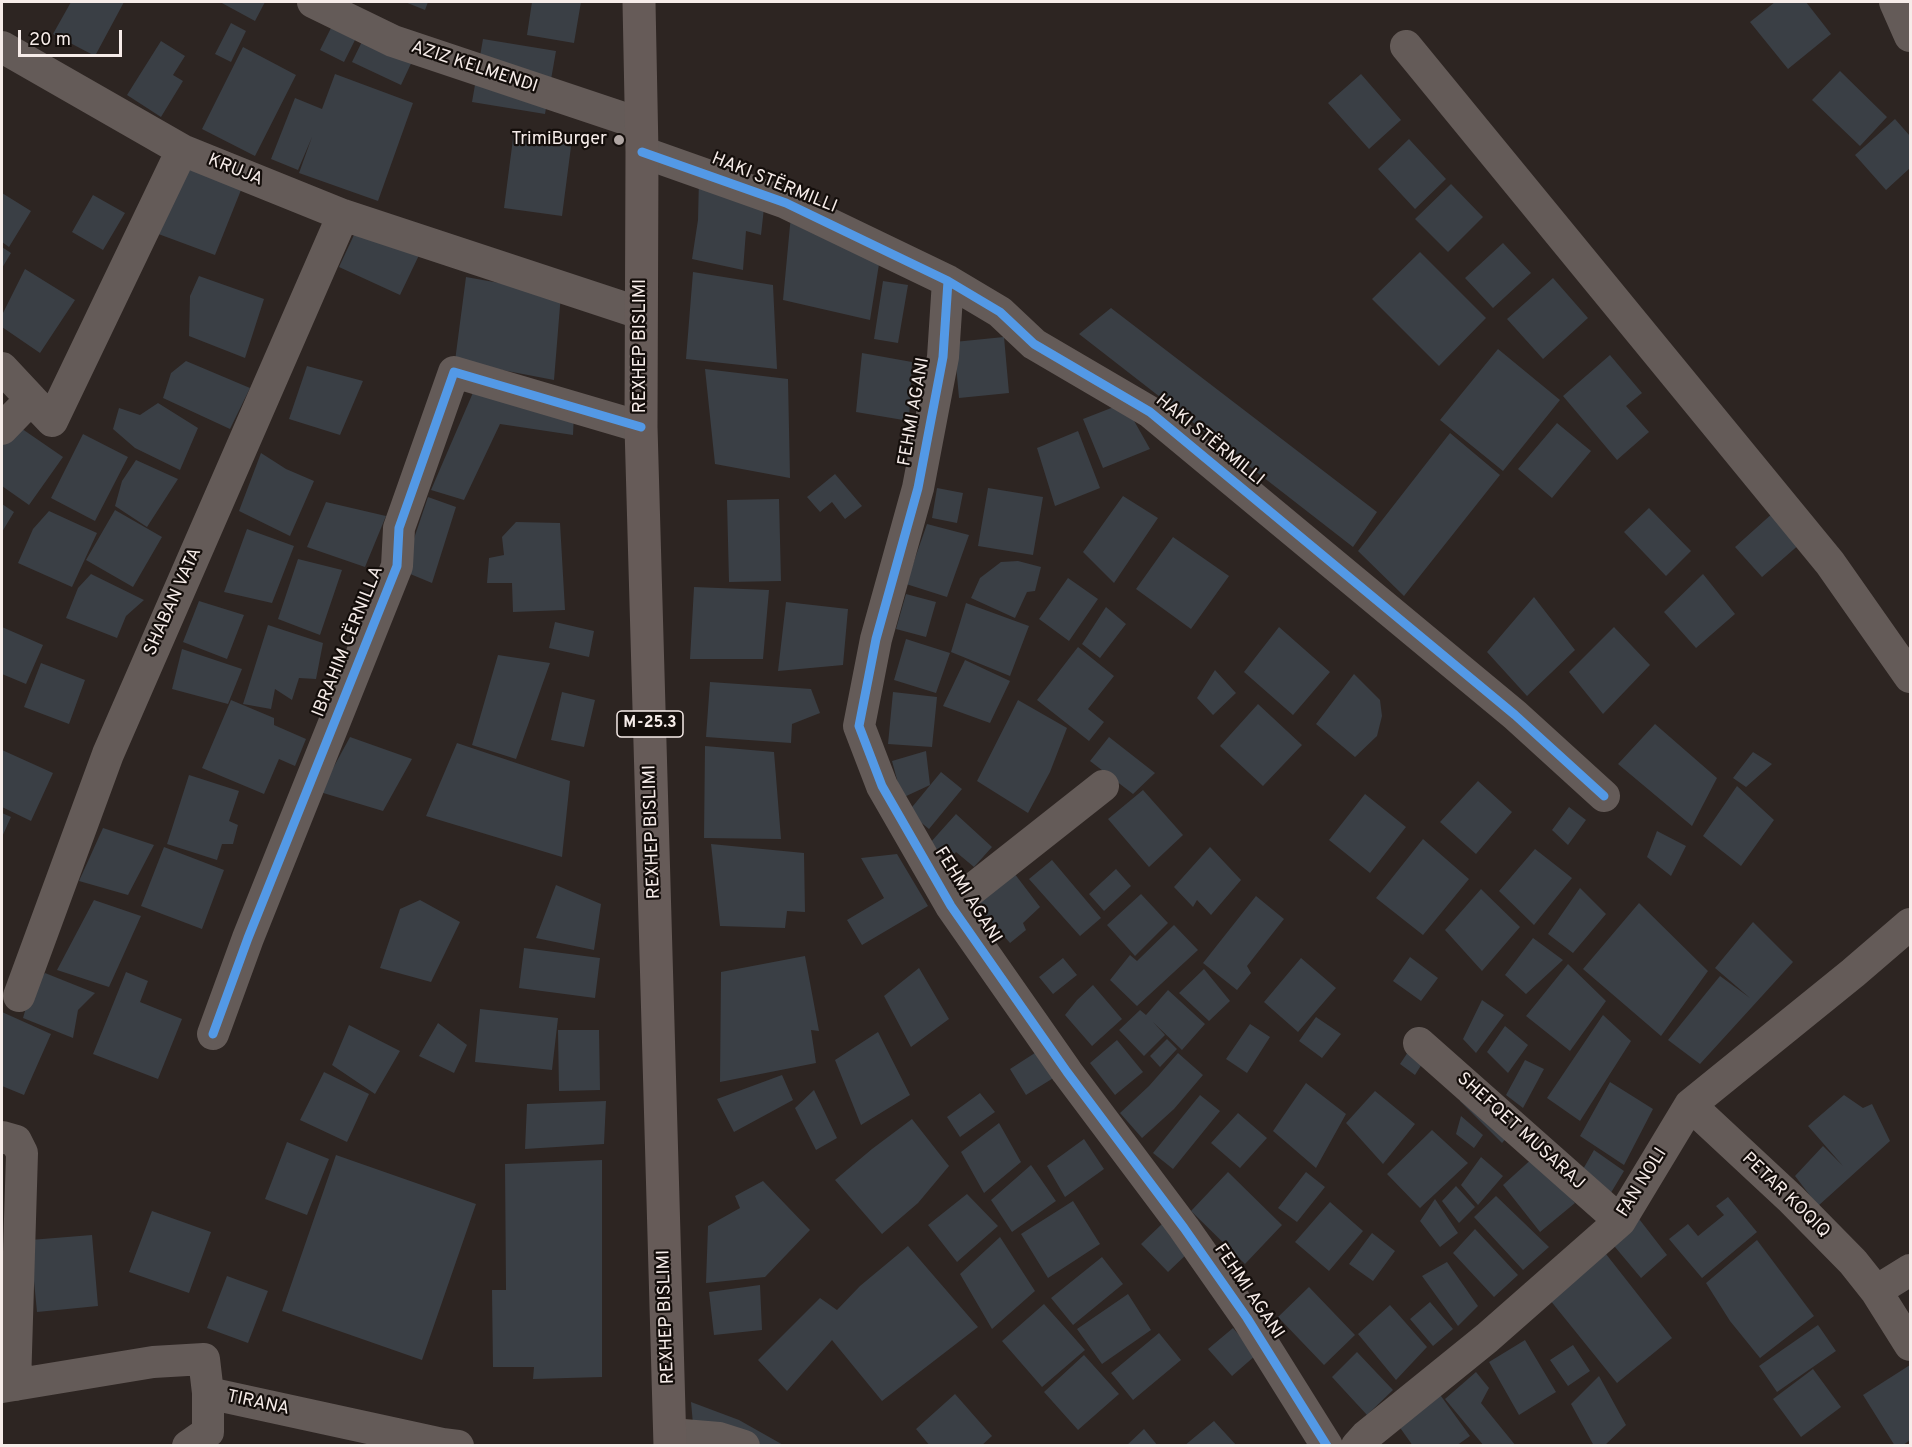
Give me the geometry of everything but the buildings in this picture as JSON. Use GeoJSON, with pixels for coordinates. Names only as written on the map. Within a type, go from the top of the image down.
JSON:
{"type":"FeatureCollection","features":[{"type":"Feature","properties":{"kind":"main road","name":"REXHEP BISLIMI"},"geometry":{"type":"LineString","coordinates":[[639,2],[642,138],[641,427],[670,1440]]}},
{"type":"Feature","properties":{"kind":"street","name":"AZIZ KELMENDI"},"geometry":{"type":"LineString","coordinates":[[313,2],[393,41],[642,138]]}},
{"type":"Feature","properties":{"kind":"street"},"geometry":{"type":"LineString","coordinates":[[1895,2],[1911,36]]}},
{"type":"Feature","properties":{"kind":"street"},"geometry":{"type":"LineString","coordinates":[[1406,46],[1830,563],[1911,677]]}},
{"type":"Feature","properties":{"kind":"street","name":"KRUJA"},"geometry":{"type":"LineString","coordinates":[[2,47],[182,150],[343,215],[640,312]]}},
{"type":"Feature","properties":{"kind":"street","name":"HAKI STËRMILLI"},"geometry":{"type":"LineString","coordinates":[[642,138],[786,203],[948,281],[1000,312],[1034,344],[1150,412],[1515,715],[1604,796]]}},
{"type":"Feature","properties":{"kind":"street"},"geometry":{"type":"LineString","coordinates":[[2,368],[52,421],[182,150]]}},
{"type":"Feature","properties":{"kind":"street","name":"SHABAN VATA"},"geometry":{"type":"LineString","coordinates":[[19,996],[108,754],[343,215]]}},
{"type":"Feature","properties":{"kind":"street","name":"FEHMI AGANI"},"geometry":{"type":"LineString","coordinates":[[948,281],[943,357],[918,488],[876,639],[859,726],[882,786],[951,906],[1067,1072],[1177,1219],[1247,1318],[1327,1446]]}},
{"type":"Feature","properties":{"kind":"street","name":"IBRAHIM CËRNILLA"},"geometry":{"type":"LineString","coordinates":[[213,1034],[248,938],[397,566],[399,528],[454,372],[641,427]]}},
{"type":"Feature","properties":{"kind":"street"},"geometry":{"type":"LineString","coordinates":[[2,429],[31,399]]}},
{"type":"Feature","properties":{"kind":"street","name":"FEHMI AGANI"},"geometry":{"type":"LineString","coordinates":[[951,906],[1103,786]]}},
{"type":"Feature","properties":{"kind":"street","name":"FAN NOLI"},"geometry":{"type":"LineString","coordinates":[[1367,1442],[1620,1221],[1690,1105],[1911,924]]}},
{"type":"Feature","properties":{"kind":"street","name":"SHEFQET MUSARAJ"},"geometry":{"type":"LineString","coordinates":[[1419,1043],[1620,1221]]}},
{"type":"Feature","properties":{"kind":"street","name":"PETAR KOQIQ"},"geometry":{"type":"LineString","coordinates":[[1690,1105],[1791,1199],[1853,1262],[1876,1291],[1911,1345]]}},
{"type":"Feature","properties":{"kind":"street","name":"TIRANA"},"geometry":{"type":"LineString","coordinates":[[2,1137],[16,1141],[22,1153],[8,1386],[153,1362],[204,1359],[208,1393],[458,1446]]}},
{"type":"Feature","properties":{"kind":"street"},"geometry":{"type":"LineString","coordinates":[[1876,1291],[1911,1270]]}},
{"type":"Feature","properties":{"kind":"street"},"geometry":{"type":"LineString","coordinates":[[188,1446],[208,1432],[208,1393]]}},
{"type":"Feature","properties":{"kind":"street"},"geometry":{"type":"LineString","coordinates":[[670,1440],[719,1438],[744,1446]]}},
{"type":"Feature","properties":{"kind":"cycle path"},"geometry":{"type":"LineString","coordinates":[[642,152],[786,203],[948,281],[1000,312],[1034,344],[1150,412],[1515,715],[1604,796]]}},
{"type":"Feature","properties":{"kind":"cycle path"},"geometry":{"type":"LineString","coordinates":[[948,281],[943,357],[918,488],[876,639],[859,726],[882,786],[951,906],[1067,1072],[1184,1228],[1247,1318],[1327,1446]]}},
{"type":"Feature","properties":{"kind":"cycle path"},"geometry":{"type":"LineString","coordinates":[[213,1034],[248,938],[397,566],[399,528],[454,372],[641,427]]}},
{"type":"Feature","properties":{"kind":"place","name":"TrimiBurger"},"geometry":{"type":"Point","coordinates":[619,140]}}]}
